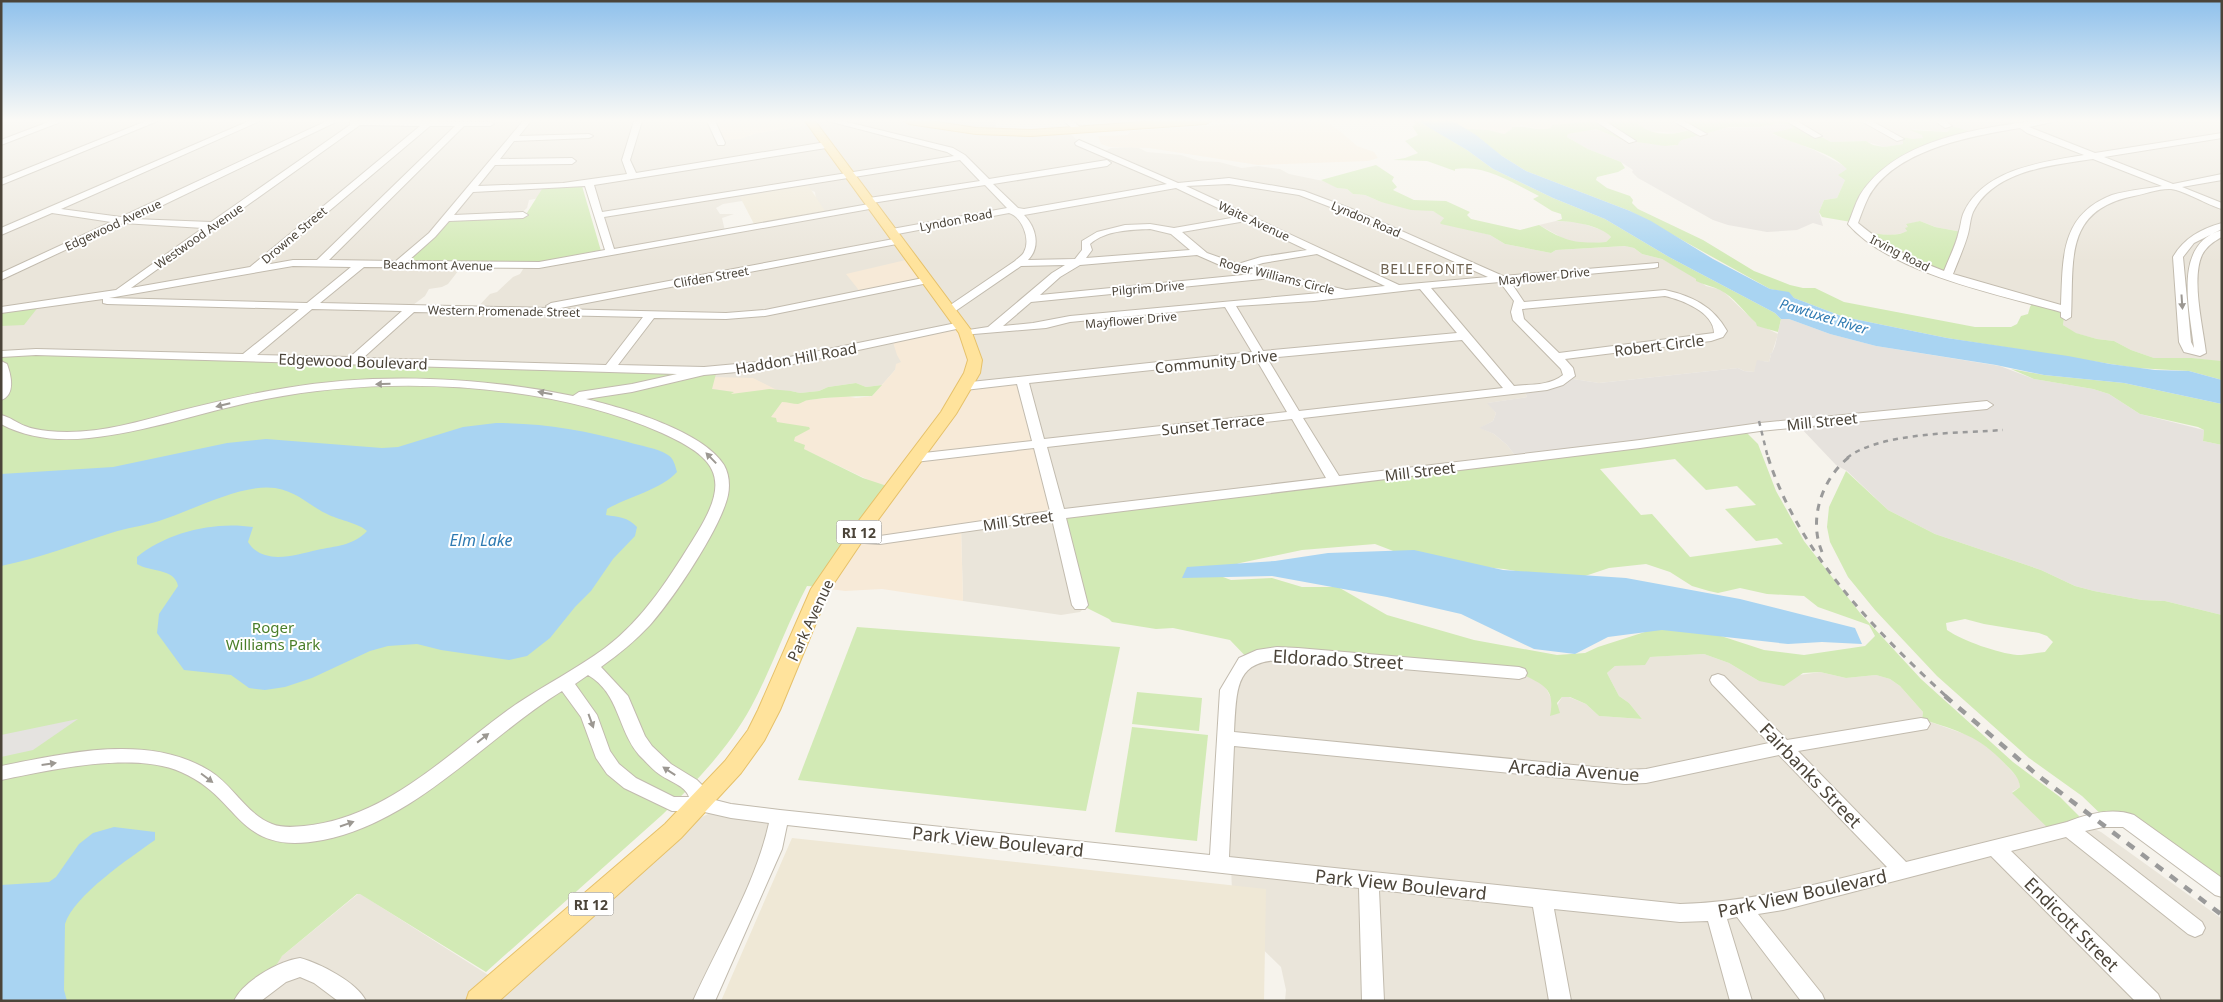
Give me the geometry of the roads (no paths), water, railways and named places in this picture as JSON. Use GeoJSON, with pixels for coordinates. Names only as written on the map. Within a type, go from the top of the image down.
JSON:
{"type":"FeatureCollection","features":[{"type":"Feature","properties":{"kind":"main road","name":"Park Avenue"},"geometry":{"type":"LineString","coordinates":[[479,1001],[595,901],[700,804],[733,767],[756,735],[777,692],[821,589],[854,539],[948,414],[972,374],[975,360],[964,329],[843,168]]}},
{"type":"Feature","properties":{"kind":"street"},"geometry":{"type":"LineString","coordinates":[[1,182],[37,168]]}},
{"type":"Feature","properties":{"kind":"street"},"geometry":{"type":"LineString","coordinates":[[1,232],[150,168]]}},
{"type":"Feature","properties":{"kind":"street","name":"Edgewood Avenue"},"geometry":{"type":"LineString","coordinates":[[1,277],[236,168]]}},
{"type":"Feature","properties":{"kind":"street","name":"Westwood Avenue"},"geometry":{"type":"LineString","coordinates":[[116,297],[295,168]]}},
{"type":"Feature","properties":{"kind":"street","name":"Drowne Street"},"geometry":{"type":"LineString","coordinates":[[253,269],[374,168]]}},
{"type":"Feature","properties":{"kind":"street"},"geometry":{"type":"LineString","coordinates":[[321,262],[417,168]]}},
{"type":"Feature","properties":{"kind":"street"},"geometry":{"type":"LineString","coordinates":[[398,264],[432,235],[487,168]]}},
{"type":"Feature","properties":{"kind":"street"},"geometry":{"type":"LineString","coordinates":[[629,168],[632,176]]}},
{"type":"Feature","properties":{"kind":"street"},"geometry":{"type":"LineString","coordinates":[[470,189],[563,186],[684,168]]}},
{"type":"Feature","properties":{"kind":"street"},"geometry":{"type":"LineString","coordinates":[[599,215],[894,168]]}},
{"type":"Feature","properties":{"kind":"street"},"geometry":{"type":"LineString","coordinates":[[950,310],[1019,263],[1028,254],[1031,239],[1028,224],[973,168]]}},
{"type":"Feature","properties":{"kind":"street","name":"Beachmont Avenue"},"geometry":{"type":"LineString","coordinates":[[116,297],[253,269],[293,263],[539,265],[987,182],[1077,168]]}},
{"type":"Feature","properties":{"kind":"street","name":"Waite Avenue"},"geometry":{"type":"LineString","coordinates":[[1140,168],[1399,289]]}},
{"type":"Feature","properties":{"kind":"street","name":"Irving Road"},"geometry":{"type":"LineString","coordinates":[[1891,168],[1882,174],[1868,190],[1856,210],[1853,224],[1862,233],[1899,254],[1947,275],[2066,313],[2067,277],[2077,225],[2101,204],[2116,197],[2175,184]]}},
{"type":"Feature","properties":{"kind":"street"},"geometry":{"type":"LineString","coordinates":[[1947,275],[1964,232],[1968,212],[1978,198],[1994,184],[2018,172],[2032,168]]}},
{"type":"Feature","properties":{"kind":"street"},"geometry":{"type":"LineString","coordinates":[[2128,168],[2222,200]]}},
{"type":"Feature","properties":{"kind":"street"},"geometry":{"type":"LineString","coordinates":[[2137,168],[2222,206]]}},
{"type":"Feature","properties":{"kind":"street"},"geometry":{"type":"LineString","coordinates":[[2175,184],[2222,177]]}},
{"type":"Feature","properties":{"kind":"street","name":"Lyndon Road"},"geometry":{"type":"LineString","coordinates":[[895,237],[1009,210],[1024,212],[1191,183],[1229,182],[1300,192],[1349,211],[1504,280]]}},
{"type":"Feature","properties":{"kind":"street"},"geometry":{"type":"LineString","coordinates":[[589,183],[610,252]]}},
{"type":"Feature","properties":{"kind":"street"},"geometry":{"type":"LineString","coordinates":[[52,211],[121,222],[214,225]]}},
{"type":"Feature","properties":{"kind":"street"},"geometry":{"type":"LineString","coordinates":[[447,218],[523,215]]}},
{"type":"Feature","properties":{"kind":"street"},"geometry":{"type":"LineString","coordinates":[[992,330],[1056,275],[1078,262],[1087,250],[1085,243],[1089,238],[1101,233],[1150,227],[1172,231],[1248,218]]}},
{"type":"Feature","properties":{"kind":"street"},"geometry":{"type":"LineString","coordinates":[[2222,226],[2200,233],[2184,247],[2178,257],[2185,342],[2188,350],[2200,353],[2194,262],[2206,241],[2222,233]]}},
{"type":"Feature","properties":{"kind":"street","name":"Roger Williams Circle"},"geometry":{"type":"LineString","coordinates":[[1172,231],[1207,257],[1268,276],[1304,281],[1345,293]]}},
{"type":"Feature","properties":{"kind":"street","name":"Clifden Street"},"geometry":{"type":"LineString","coordinates":[[522,311],[895,237]]}},
{"type":"Feature","properties":{"kind":"street"},"geometry":{"type":"LineString","coordinates":[[2184,247],[2199,251]]}},
{"type":"Feature","properties":{"kind":"street"},"geometry":{"type":"LineString","coordinates":[[1240,267],[1261,260],[1319,251]]}},
{"type":"Feature","properties":{"kind":"street"},"geometry":{"type":"LineString","coordinates":[[1019,263],[1078,262],[1198,252]]}},
{"type":"Feature","properties":{"kind":"street"},"geometry":{"type":"LineString","coordinates":[[246,358],[362,263]]}},
{"type":"Feature","properties":{"kind":"street","name":"Mayflower Drive"},"geometry":{"type":"LineString","coordinates":[[964,329],[992,330],[1037,325],[1084,325],[1231,307],[1304,302],[1314,298],[1345,293],[1654,265]]}},
{"type":"Feature","properties":{"kind":"street","name":"Pilgrim Drive"},"geometry":{"type":"LineString","coordinates":[[1028,298],[1268,276]]}},
{"type":"Feature","properties":{"kind":"street","name":"Western Promenade Street"},"geometry":{"type":"LineString","coordinates":[[1,310],[116,297],[310,306],[726,316],[766,313],[928,280]]}},
{"type":"Feature","properties":{"kind":"street"},"geometry":{"type":"LineString","coordinates":[[1424,287],[1511,390],[1554,385],[1565,381],[1570,376],[1567,368],[1519,320],[1516,312],[1519,301],[1504,280]]}},
{"type":"Feature","properties":{"kind":"street"},"geometry":{"type":"LineString","coordinates":[[2180,281],[2194,284]]}},
{"type":"Feature","properties":{"kind":"street","name":"Robert Circle"},"geometry":{"type":"LineString","coordinates":[[1518,306],[1665,292],[1678,295],[1698,305],[1714,319],[1721,331],[1719,335],[1711,338],[1556,357]]}},
{"type":"Feature","properties":{"kind":"street"},"geometry":{"type":"LineString","coordinates":[[1231,307],[1335,481]]}},
{"type":"Feature","properties":{"kind":"street"},"geometry":{"type":"LineString","coordinates":[[353,361],[411,309]]}},
{"type":"Feature","properties":{"kind":"street"},"geometry":{"type":"LineString","coordinates":[[610,368],[650,315]]}},
{"type":"Feature","properties":{"kind":"street","name":"Haddon Hill Road"},"geometry":{"type":"LineString","coordinates":[[564,396],[588,395],[632,388],[704,371],[770,366],[964,329]]}},
{"type":"Feature","properties":{"kind":"street","name":"Community Drive"},"geometry":{"type":"LineString","coordinates":[[965,386],[1466,336]]}},
{"type":"Feature","properties":{"kind":"street","name":"Edgewood Boulevard"},"geometry":{"type":"LineString","coordinates":[[2,357],[36,352],[704,371]]}},
{"type":"Feature","properties":{"kind":"street"},"geometry":{"type":"LineString","coordinates":[[1,396],[5,392],[6,383],[2,357]]}},
{"type":"Feature","properties":{"kind":"street"},"geometry":{"type":"LineString","coordinates":[[1022,381],[1080,605]]}},
{"type":"Feature","properties":{"kind":"street"},"geometry":{"type":"LineString","coordinates":[[1,419],[30,432],[54,435],[87,434],[130,427],[280,392],[318,387],[380,384],[470,386],[529,390],[564,396],[605,407],[658,427],[707,452],[718,465],[723,478],[719,502],[710,522],[668,593],[627,638],[590,666],[518,712],[438,774],[404,797],[360,819],[319,832],[294,835],[266,831],[248,820],[222,791],[203,775],[180,764],[135,756],[102,757],[1,772]]}},
{"type":"Feature","properties":{"kind":"street","name":"Haddon Hill Road"},"geometry":{"type":"LineString","coordinates":[[605,407],[604,401],[608,397],[632,388]]}},
{"type":"Feature","properties":{"kind":"street","name":"Sunset Terrace"},"geometry":{"type":"LineString","coordinates":[[915,458],[1511,390]]}},
{"type":"Feature","properties":{"kind":"street","name":"Mill Street"},"geometry":{"type":"LineString","coordinates":[[854,539],[880,540],[1057,514],[1640,444],[1760,427],[1987,405]]}},
{"type":"Feature","properties":{"kind":"street","name":"Eldorado Street"},"geometry":{"type":"LineString","coordinates":[[1219,864],[1224,738],[1228,690],[1245,662],[1257,656],[1277,653],[1519,673]]}},
{"type":"Feature","properties":{"kind":"street"},"geometry":{"type":"LineString","coordinates":[[590,666],[622,700],[640,745],[658,763],[692,785],[696,790],[700,804]]}},
{"type":"Feature","properties":{"kind":"street","name":"Fairbanks Street"},"geometry":{"type":"LineString","coordinates":[[1718,680],[1903,872]]}},
{"type":"Feature","properties":{"kind":"street","name":"Park View Boulevard"},"geometry":{"type":"LineString","coordinates":[[564,682],[586,708],[602,753],[613,769],[636,786],[672,804],[700,804],[731,811],[780,817],[1542,900],[1680,913],[1715,912],[1783,900],[1903,872],[2069,829],[2094,819],[2126,820],[2222,889]]}},
{"type":"Feature","properties":{"kind":"street","name":"Arcadia Avenue"},"geometry":{"type":"LineString","coordinates":[[1224,738],[1624,777],[1690,768],[1784,747],[1921,724]]}},
{"type":"Feature","properties":{"kind":"street"},"geometry":{"type":"LineString","coordinates":[[704,1001],[719,972],[773,849],[780,817]]}},
{"type":"Feature","properties":{"kind":"street"},"geometry":{"type":"LineString","coordinates":[[2069,829],[2196,928]]}},
{"type":"Feature","properties":{"kind":"street","name":"Endicott Street"},"geometry":{"type":"LineString","coordinates":[[1994,847],[2150,1001]]}},
{"type":"Feature","properties":{"kind":"street"},"geometry":{"type":"LineString","coordinates":[[1369,880],[1373,1001]]}},
{"type":"Feature","properties":{"kind":"street"},"geometry":{"type":"LineString","coordinates":[[1542,900],[1560,1001]]}},
{"type":"Feature","properties":{"kind":"street"},"geometry":{"type":"LineString","coordinates":[[1742,908],[1814,1001]]}},
{"type":"Feature","properties":{"kind":"street"},"geometry":{"type":"LineString","coordinates":[[1715,912],[1740,1001]]}},
{"type":"Feature","properties":{"kind":"street"},"geometry":{"type":"LineString","coordinates":[[245,1001],[279,973],[297,966],[311,969],[355,1001]]}},
{"type":"Feature","properties":{"kind":"water","name":"Pawtuxet River"},"geometry":{"type":"Polygon","coordinates":[[[1491,168],[1521,168],[1630,211],[1651,221],[1713,259],[1770,289],[1789,292],[1794,298],[1844,317],[1947,338],[2110,364],[2155,370],[2189,371],[2222,380],[2222,404],[2124,383],[2044,375],[1996,365],[1876,346],[1830,334],[1789,319],[1781,319],[1775,313],[1669,257],[1605,219],[1553,198],[1491,168]]]}},
{"type":"Feature","properties":{"kind":"water","name":"Elm Lake"},"geometry":{"type":"Polygon","coordinates":[[[496,423],[530,424],[563,428],[649,447],[670,457],[674,462],[677,472],[654,488],[607,509],[606,515],[623,518],[634,524],[637,527],[635,536],[613,559],[591,591],[575,607],[550,638],[527,656],[509,660],[441,650],[417,644],[388,646],[370,651],[312,678],[285,687],[265,690],[249,688],[231,675],[184,670],[157,633],[159,614],[178,586],[176,580],[167,573],[142,567],[137,564],[137,557],[162,541],[192,530],[208,527],[253,527],[248,542],[254,549],[262,554],[280,557],[350,543],[367,531],[355,524],[329,515],[291,493],[275,488],[247,490],[232,494],[172,517],[117,531],[43,555],[1,566],[1,474],[113,467],[227,443],[266,439],[382,448],[398,447],[463,427],[496,423]]]}},
{"type":"Feature","properties":{"kind":"water"},"geometry":{"type":"Polygon","coordinates":[[[1414,550],[1503,570],[1626,578],[1740,599],[1855,628],[1862,644],[1822,642],[1788,644],[1662,630],[1608,637],[1575,654],[1534,649],[1461,614],[1387,597],[1272,576],[1182,578],[1187,567],[1275,561],[1328,553],[1414,550]]]}},
{"type":"Feature","properties":{"kind":"water"},"geometry":{"type":"Polygon","coordinates":[[[114,827],[155,832],[155,840],[91,889],[70,913],[65,924],[64,990],[67,1001],[1,1001],[1,885],[49,882],[56,877],[79,844],[93,833],[114,827]]]}},
{"type":"Feature","properties":{"kind":"railway"},"geometry":{"type":"LineString","coordinates":[[1759,421],[1768,458]]}},
{"type":"Feature","properties":{"kind":"railway"},"geometry":{"type":"LineString","coordinates":[[1847,458],[1861,449],[1879,443],[1922,435],[2003,430]]}},
{"type":"Feature","properties":{"kind":"railway"},"geometry":{"type":"LineString","coordinates":[[1768,457],[1781,492],[1799,525],[1819,557],[1842,588],[1893,645],[1947,697]]}},
{"type":"Feature","properties":{"kind":"railway"},"geometry":{"type":"LineString","coordinates":[[1822,552],[1817,526],[1820,500],[1831,476],[1849,457]]}},
{"type":"Feature","properties":{"kind":"railway"},"geometry":{"type":"LineString","coordinates":[[1945,696],[2036,774],[2222,915]]}},
{"type":"Feature","properties":{"kind":"district","name":"BELLEFONTE"},"geometry":{"type":"Point","coordinates":[1427,268]}},
{"type":"Feature","properties":{"kind":"park label","name":"Roger Williams Park"},"geometry":{"type":"Point","coordinates":[273,636]}}]}
